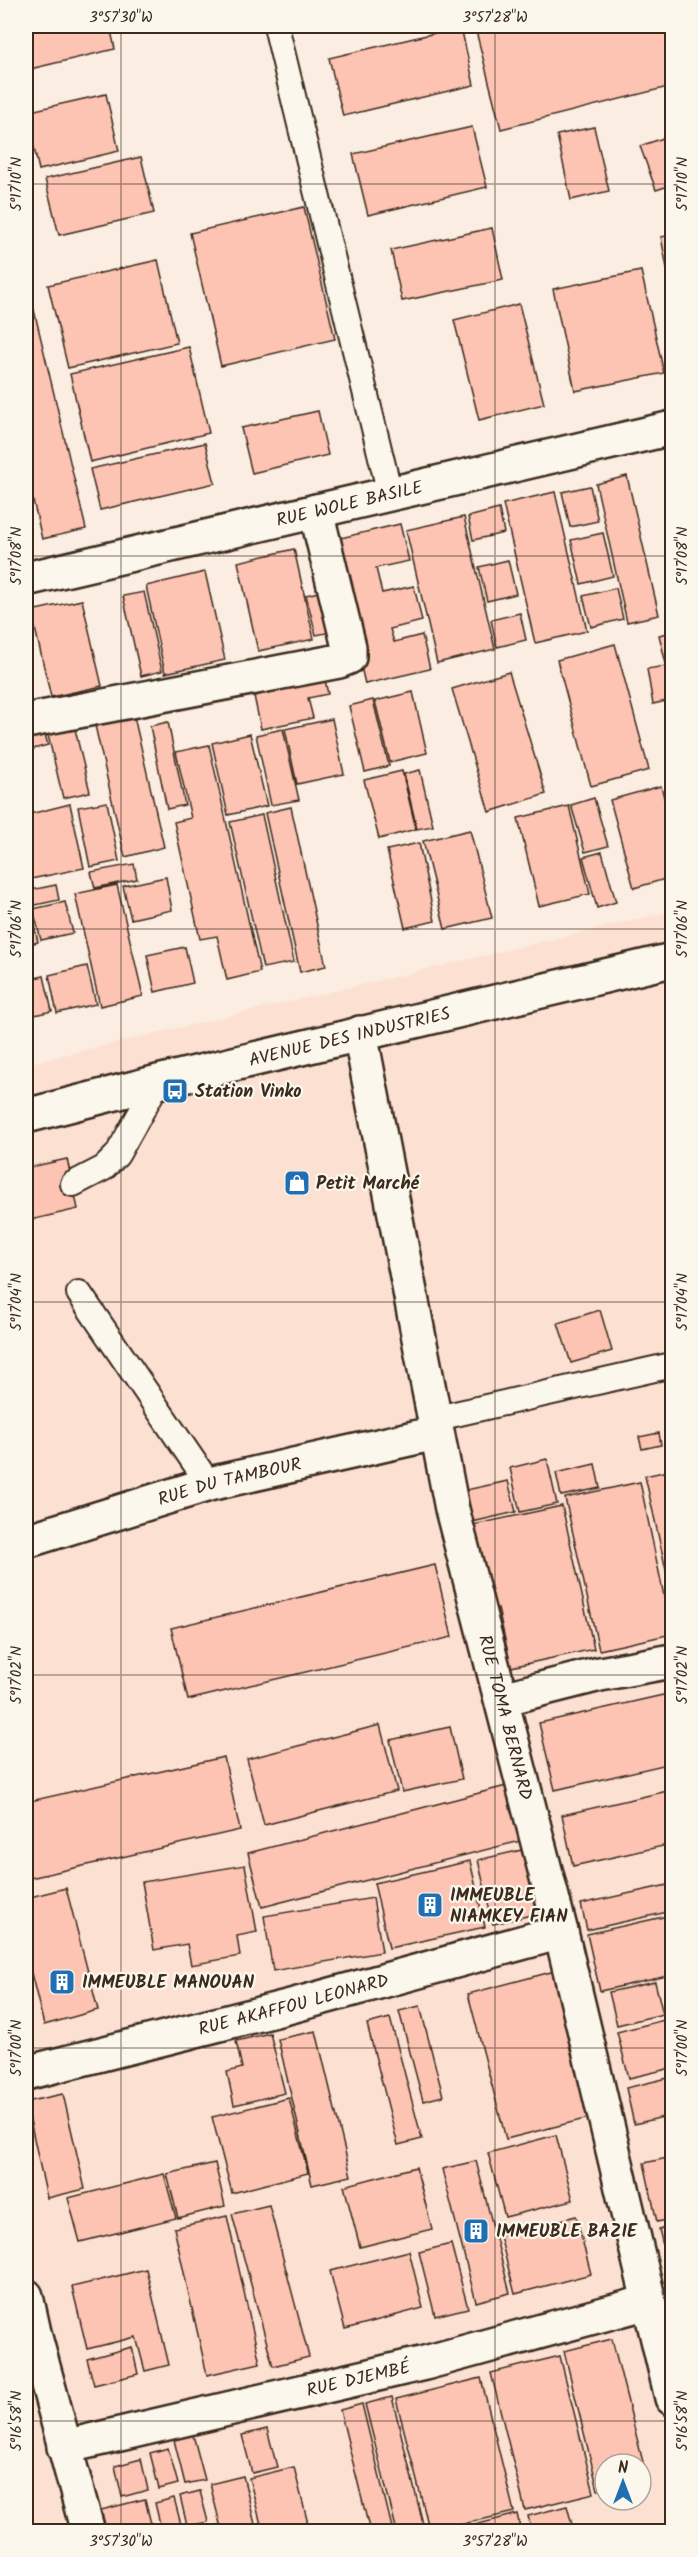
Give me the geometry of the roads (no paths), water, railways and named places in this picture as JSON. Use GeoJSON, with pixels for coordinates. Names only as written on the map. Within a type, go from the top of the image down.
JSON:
{"type":"FeatureCollection","features":[{"type":"Feature","properties":{"kind":"street","name":"RUE WOLE BASILE"},"geometry":{"type":"LineString","coordinates":[[26,579],[672,428]]}},
{"type":"Feature","properties":{"kind":"street"},"geometry":{"type":"LineString","coordinates":[[26,721],[339,661],[349,657],[349,647],[316,511]]}},
{"type":"Feature","properties":{"kind":"street","name":"AVENUE DES INDUSTRIES"},"geometry":{"type":"LineString","coordinates":[[26,1116],[360,1033],[672,960]]}},
{"type":"Feature","properties":{"kind":"street","name":"RUE TOMA BERNARD"},"geometry":{"type":"LineString","coordinates":[[360,1033],[452,1509],[561,1932],[672,2398]]}},
{"type":"Feature","properties":{"kind":"street","name":"RUE DU TAMBOUR"},"geometry":{"type":"LineString","coordinates":[[26,1540],[209,1484],[435,1426]]}},
{"type":"Feature","properties":{"kind":"street"},"geometry":{"type":"LineString","coordinates":[[502,1699],[600,1674],[672,1661]]}},
{"type":"Feature","properties":{"kind":"street","name":"RUE AKAFFOU LEONARD"},"geometry":{"type":"LineString","coordinates":[[26,2073],[291,2006],[561,1932]]}},
{"type":"Feature","properties":{"kind":"street"},"geometry":{"type":"LineString","coordinates":[[26,2296],[30,2338],[88,2532]]}},
{"type":"Feature","properties":{"kind":"street","name":"RUE DJEMBÉ"},"geometry":{"type":"LineString","coordinates":[[64,2447],[425,2363],[648,2302]]}},
{"type":"Feature","properties":{"kind":"lane"},"geometry":{"type":"LineString","coordinates":[[276,26],[390,494]]}},
{"type":"Feature","properties":{"kind":"lane"},"geometry":{"type":"LineString","coordinates":[[73,1184],[105,1168],[117,1155],[158,1082]]}},
{"type":"Feature","properties":{"kind":"lane"},"geometry":{"type":"LineString","coordinates":[[79,1293],[209,1484]]}},
{"type":"Feature","properties":{"kind":"lane"},"geometry":{"type":"LineString","coordinates":[[435,1426],[672,1365]]}},
{"type":"Feature","properties":{"kind":"place","name":"Station Vinko"},"geometry":{"type":"Point","coordinates":[175,1091]}},
{"type":"Feature","properties":{"kind":"place","name":"Petit Marché"},"geometry":{"type":"Point","coordinates":[297,1183]}},
{"type":"Feature","properties":{"kind":"place","name":"IMMEUBLE NIAMKEY FIAN"},"geometry":{"type":"Point","coordinates":[430,1905]}},
{"type":"Feature","properties":{"kind":"place","name":"IMMEUBLE MANOUAN"},"geometry":{"type":"Point","coordinates":[62,1982]}},
{"type":"Feature","properties":{"kind":"place","name":"IMMEUBLE BAZIE"},"geometry":{"type":"Point","coordinates":[476,2231]}}]}
